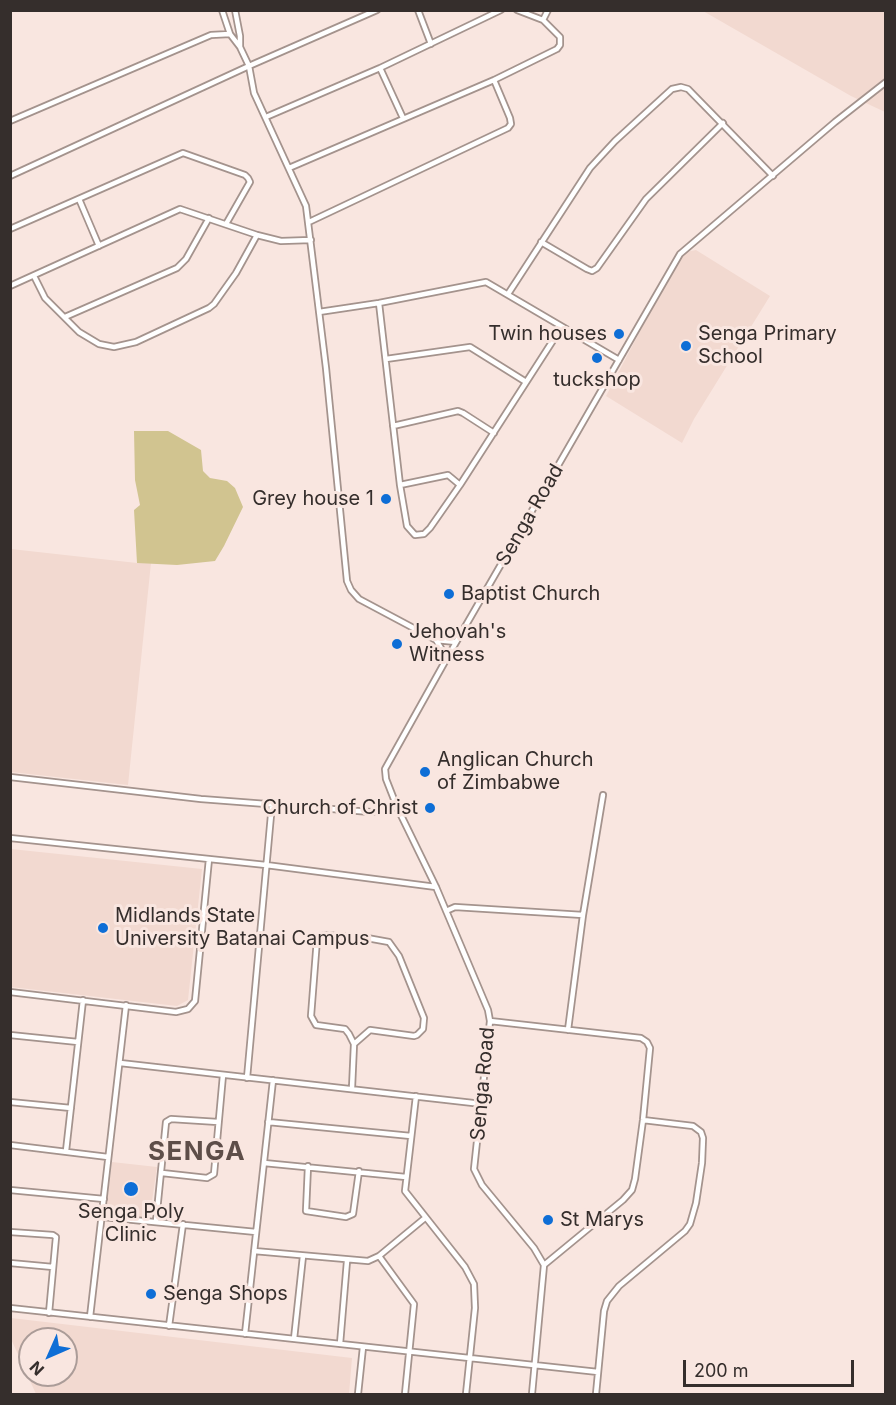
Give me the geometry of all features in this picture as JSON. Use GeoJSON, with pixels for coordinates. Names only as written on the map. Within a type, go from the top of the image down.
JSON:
{"type":"FeatureCollection","features":[{"type":"Feature","properties":{"kind":"street"},"geometry":{"type":"LineString","coordinates":[[222,10],[230,34],[240,47],[249,66],[254,93],[306,206],[347,581],[359,599],[436,640],[456,642]]}},
{"type":"Feature","properties":{"kind":"street"},"geometry":{"type":"LineString","coordinates":[[235,10],[240,47]]}},
{"type":"Feature","properties":{"kind":"street"},"geometry":{"type":"LineString","coordinates":[[10,176],[377,10]]}},
{"type":"Feature","properties":{"kind":"street"},"geometry":{"type":"LineString","coordinates":[[418,10],[431,44]]}},
{"type":"Feature","properties":{"kind":"street"},"geometry":{"type":"LineString","coordinates":[[266,117],[380,68],[501,10]]}},
{"type":"Feature","properties":{"kind":"street"},"geometry":{"type":"LineString","coordinates":[[289,168],[494,80],[560,45],[560,37],[543,20],[518,10]]}},
{"type":"Feature","properties":{"kind":"street"},"geometry":{"type":"LineString","coordinates":[[543,20],[548,10]]}},
{"type":"Feature","properties":{"kind":"street"},"geometry":{"type":"LineString","coordinates":[[10,121],[211,35],[230,34]]}},
{"type":"Feature","properties":{"kind":"street"},"geometry":{"type":"LineString","coordinates":[[380,68],[403,118]]}},
{"type":"Feature","properties":{"kind":"street"},"geometry":{"type":"LineString","coordinates":[[309,222],[508,128],[511,124],[510,118],[494,80]]}},
{"type":"Feature","properties":{"kind":"street","name":"Senga Road"},"geometry":{"type":"LineString","coordinates":[[544,1265],[537,1252],[475,1174],[489,1021],[482,994],[436,887],[396,807],[386,779],[385,769],[680,254],[885,82]]}},
{"type":"Feature","properties":{"kind":"street"},"geometry":{"type":"LineString","coordinates":[[508,294],[590,168],[615,141],[672,89],[681,87],[688,89],[773,176]]}},
{"type":"Feature","properties":{"kind":"street"},"geometry":{"type":"LineString","coordinates":[[541,242],[587,269],[592,271],[597,268],[646,199],[723,123]]}},
{"type":"Feature","properties":{"kind":"street"},"geometry":{"type":"LineString","coordinates":[[10,229],[185,153],[249,178],[250,182],[226,224]]}},
{"type":"Feature","properties":{"kind":"street"},"geometry":{"type":"LineString","coordinates":[[79,199],[99,246]]}},
{"type":"Feature","properties":{"kind":"street"},"geometry":{"type":"LineString","coordinates":[[10,286],[180,209],[257,236],[281,241],[311,240]]}},
{"type":"Feature","properties":{"kind":"street"},"geometry":{"type":"LineString","coordinates":[[65,317],[177,268],[186,259],[209,219]]}},
{"type":"Feature","properties":{"kind":"street"},"geometry":{"type":"LineString","coordinates":[[34,276],[45,298],[79,332],[106,346],[114,347],[136,342],[214,304],[257,236]]}},
{"type":"Feature","properties":{"kind":"street"},"geometry":{"type":"LineString","coordinates":[[319,312],[379,303],[482,282],[508,294],[561,328],[619,360]]}},
{"type":"Feature","properties":{"kind":"street"},"geometry":{"type":"LineString","coordinates":[[379,303],[406,526],[415,535],[424,534],[430,528],[460,486],[561,328]]}},
{"type":"Feature","properties":{"kind":"street"},"geometry":{"type":"LineString","coordinates":[[386,359],[470,347],[526,382]]}},
{"type":"Feature","properties":{"kind":"street"},"geometry":{"type":"LineString","coordinates":[[393,426],[458,411],[494,433]]}},
{"type":"Feature","properties":{"kind":"street"},"geometry":{"type":"LineString","coordinates":[[400,485],[448,476],[460,486]]}},
{"type":"Feature","properties":{"kind":"street"},"geometry":{"type":"LineString","coordinates":[[436,640],[447,658]]}},
{"type":"Feature","properties":{"kind":"street"},"geometry":{"type":"LineString","coordinates":[[10,777],[201,799],[371,812],[396,807]]}},
{"type":"Feature","properties":{"kind":"street"},"geometry":{"type":"LineString","coordinates":[[568,1030],[583,915],[603,795]]}},
{"type":"Feature","properties":{"kind":"street"},"geometry":{"type":"LineString","coordinates":[[247,1078],[272,804]]}},
{"type":"Feature","properties":{"kind":"street"},"geometry":{"type":"LineString","coordinates":[[10,838],[266,865],[436,887]]}},
{"type":"Feature","properties":{"kind":"street"},"geometry":{"type":"LineString","coordinates":[[10,992],[183,1012],[195,1001],[209,859]]}},
{"type":"Feature","properties":{"kind":"street"},"geometry":{"type":"LineString","coordinates":[[446,911],[455,907],[583,915]]}},
{"type":"Feature","properties":{"kind":"street"},"geometry":{"type":"LineString","coordinates":[[352,1088],[354,1044],[345,1029],[319,1026],[312,1020],[317,943],[324,935],[389,942],[399,956],[424,1018],[423,1029],[417,1035],[370,1030],[354,1044]]}},
{"type":"Feature","properties":{"kind":"street"},"geometry":{"type":"LineString","coordinates":[[66,1151],[83,1000]]}},
{"type":"Feature","properties":{"kind":"street"},"geometry":{"type":"LineString","coordinates":[[90,1317],[126,1005]]}},
{"type":"Feature","properties":{"kind":"street"},"geometry":{"type":"LineString","coordinates":[[489,1021],[641,1038],[650,1048],[643,1120],[632,1190],[544,1265],[532,1395]]}},
{"type":"Feature","properties":{"kind":"street"},"geometry":{"type":"LineString","coordinates":[[10,1035],[78,1042]]}},
{"type":"Feature","properties":{"kind":"street"},"geometry":{"type":"LineString","coordinates":[[120,1063],[482,1104]]}},
{"type":"Feature","properties":{"kind":"street"},"geometry":{"type":"LineString","coordinates":[[162,1173],[207,1178],[212,1176],[215,1171],[223,1075]]}},
{"type":"Feature","properties":{"kind":"street"},"geometry":{"type":"LineString","coordinates":[[245,1334],[273,1080]]}},
{"type":"Feature","properties":{"kind":"street"},"geometry":{"type":"LineString","coordinates":[[416,1096],[406,1193],[465,1267],[474,1284],[475,1308],[466,1395]]}},
{"type":"Feature","properties":{"kind":"street"},"geometry":{"type":"LineString","coordinates":[[10,1102],[71,1108]]}},
{"type":"Feature","properties":{"kind":"street"},"geometry":{"type":"LineString","coordinates":[[156,1221],[162,1173],[164,1128],[168,1120],[218,1122]]}},
{"type":"Feature","properties":{"kind":"street"},"geometry":{"type":"LineString","coordinates":[[596,1395],[607,1301],[619,1286],[685,1231],[690,1224],[696,1203],[702,1163],[703,1138],[701,1132],[693,1126],[643,1120]]}},
{"type":"Feature","properties":{"kind":"street"},"geometry":{"type":"LineString","coordinates":[[268,1122],[411,1136]]}},
{"type":"Feature","properties":{"kind":"street"},"geometry":{"type":"LineString","coordinates":[[10,1145],[108,1157]]}},
{"type":"Feature","properties":{"kind":"street"},"geometry":{"type":"LineString","coordinates":[[264,1163],[406,1177]]}},
{"type":"Feature","properties":{"kind":"street"},"geometry":{"type":"LineString","coordinates":[[308,1166],[306,1211],[346,1217],[353,1214],[359,1172]]}},
{"type":"Feature","properties":{"kind":"street"},"geometry":{"type":"LineString","coordinates":[[10,1190],[104,1200]]}},
{"type":"Feature","properties":{"kind":"street"},"geometry":{"type":"LineString","coordinates":[[103,1217],[256,1232]]}},
{"type":"Feature","properties":{"kind":"street"},"geometry":{"type":"LineString","coordinates":[[254,1251],[368,1262],[379,1256],[425,1218]]}},
{"type":"Feature","properties":{"kind":"street"},"geometry":{"type":"LineString","coordinates":[[169,1326],[183,1224]]}},
{"type":"Feature","properties":{"kind":"street"},"geometry":{"type":"LineString","coordinates":[[10,1232],[55,1236],[49,1313]]}},
{"type":"Feature","properties":{"kind":"street"},"geometry":{"type":"LineString","coordinates":[[294,1339],[303,1256]]}},
{"type":"Feature","properties":{"kind":"street"},"geometry":{"type":"LineString","coordinates":[[379,1256],[413,1301],[415,1309],[405,1395]]}},
{"type":"Feature","properties":{"kind":"street"},"geometry":{"type":"LineString","coordinates":[[340,1344],[347,1261]]}},
{"type":"Feature","properties":{"kind":"street"},"geometry":{"type":"LineString","coordinates":[[10,1263],[53,1267]]}},
{"type":"Feature","properties":{"kind":"street"},"geometry":{"type":"LineString","coordinates":[[10,1308],[598,1372]]}},
{"type":"Feature","properties":{"kind":"street"},"geometry":{"type":"LineString","coordinates":[[358,1395],[363,1347]]}},
{"type":"Feature","properties":{"kind":"shaded area"},"geometry":{"type":"Polygon","coordinates":[[[703,11],[885,11],[885,112],[851,96],[703,11]]]}},
{"type":"Feature","properties":{"kind":"shaded area","name":"Senga Primary School"},"geometry":{"type":"Polygon","coordinates":[[[696,250],[770,296],[694,419],[682,443],[606,396],[681,253],[696,250]]]}},
{"type":"Feature","properties":{"kind":"shaded area"},"geometry":{"type":"Polygon","coordinates":[[[134,431],[168,431],[201,450],[203,471],[210,478],[227,481],[235,488],[243,507],[215,561],[177,565],[137,563],[134,510],[140,505],[135,480],[134,431]]]}},
{"type":"Feature","properties":{"kind":"shaded area"},"geometry":{"type":"Polygon","coordinates":[[[11,549],[151,563],[128,785],[11,772],[11,549]]]}},
{"type":"Feature","properties":{"kind":"shaded area","name":"Midlands State University Batanai Campus"},"geometry":{"type":"Polygon","coordinates":[[[11,849],[202,869],[188,1000],[177,1006],[11,987],[11,849]]]}},
{"type":"Feature","properties":{"kind":"shaded area","name":"Senga Poly Clinic"},"geometry":{"type":"Polygon","coordinates":[[[112,1162],[157,1167],[150,1215],[145,1220],[110,1216],[106,1210],[112,1162]]]}},
{"type":"Feature","properties":{"kind":"shaded area"},"geometry":{"type":"Polygon","coordinates":[[[11,1318],[352,1358],[349,1394],[36,1394],[33,1387],[78,1387],[78,1327],[18,1327],[18,1354],[11,1339],[11,1318]]]}},
{"type":"Feature","properties":{"kind":"place","name":"Twin houses"},"geometry":{"type":"Point","coordinates":[619,334]}},
{"type":"Feature","properties":{"kind":"place","name":"Senga Primary School"},"geometry":{"type":"Point","coordinates":[686,346]}},
{"type":"Feature","properties":{"kind":"place","name":"tuckshop"},"geometry":{"type":"Point","coordinates":[597,358]}},
{"type":"Feature","properties":{"kind":"place","name":"Grey house 1"},"geometry":{"type":"Point","coordinates":[386,499]}},
{"type":"Feature","properties":{"kind":"place","name":"Baptist Church"},"geometry":{"type":"Point","coordinates":[449,594]}},
{"type":"Feature","properties":{"kind":"place","name":"Jehovah's Witness"},"geometry":{"type":"Point","coordinates":[397,644]}},
{"type":"Feature","properties":{"kind":"place","name":"Anglican Church of Zimbabwe"},"geometry":{"type":"Point","coordinates":[425,772]}},
{"type":"Feature","properties":{"kind":"place","name":"Church of Christ"},"geometry":{"type":"Point","coordinates":[430,808]}},
{"type":"Feature","properties":{"kind":"place","name":"Midlands State University Batanai Campus"},"geometry":{"type":"Point","coordinates":[103,928]}},
{"type":"Feature","properties":{"kind":"place","name":"Senga Poly Clinic"},"geometry":{"type":"Point","coordinates":[131,1189]}},
{"type":"Feature","properties":{"kind":"place","name":"St Marys"},"geometry":{"type":"Point","coordinates":[548,1220]}},
{"type":"Feature","properties":{"kind":"place","name":"Senga Shops"},"geometry":{"type":"Point","coordinates":[151,1294]}},
{"type":"Feature","properties":{"kind":"district","name":"SENGA"},"geometry":{"type":"Point","coordinates":[197,1152]}}]}
